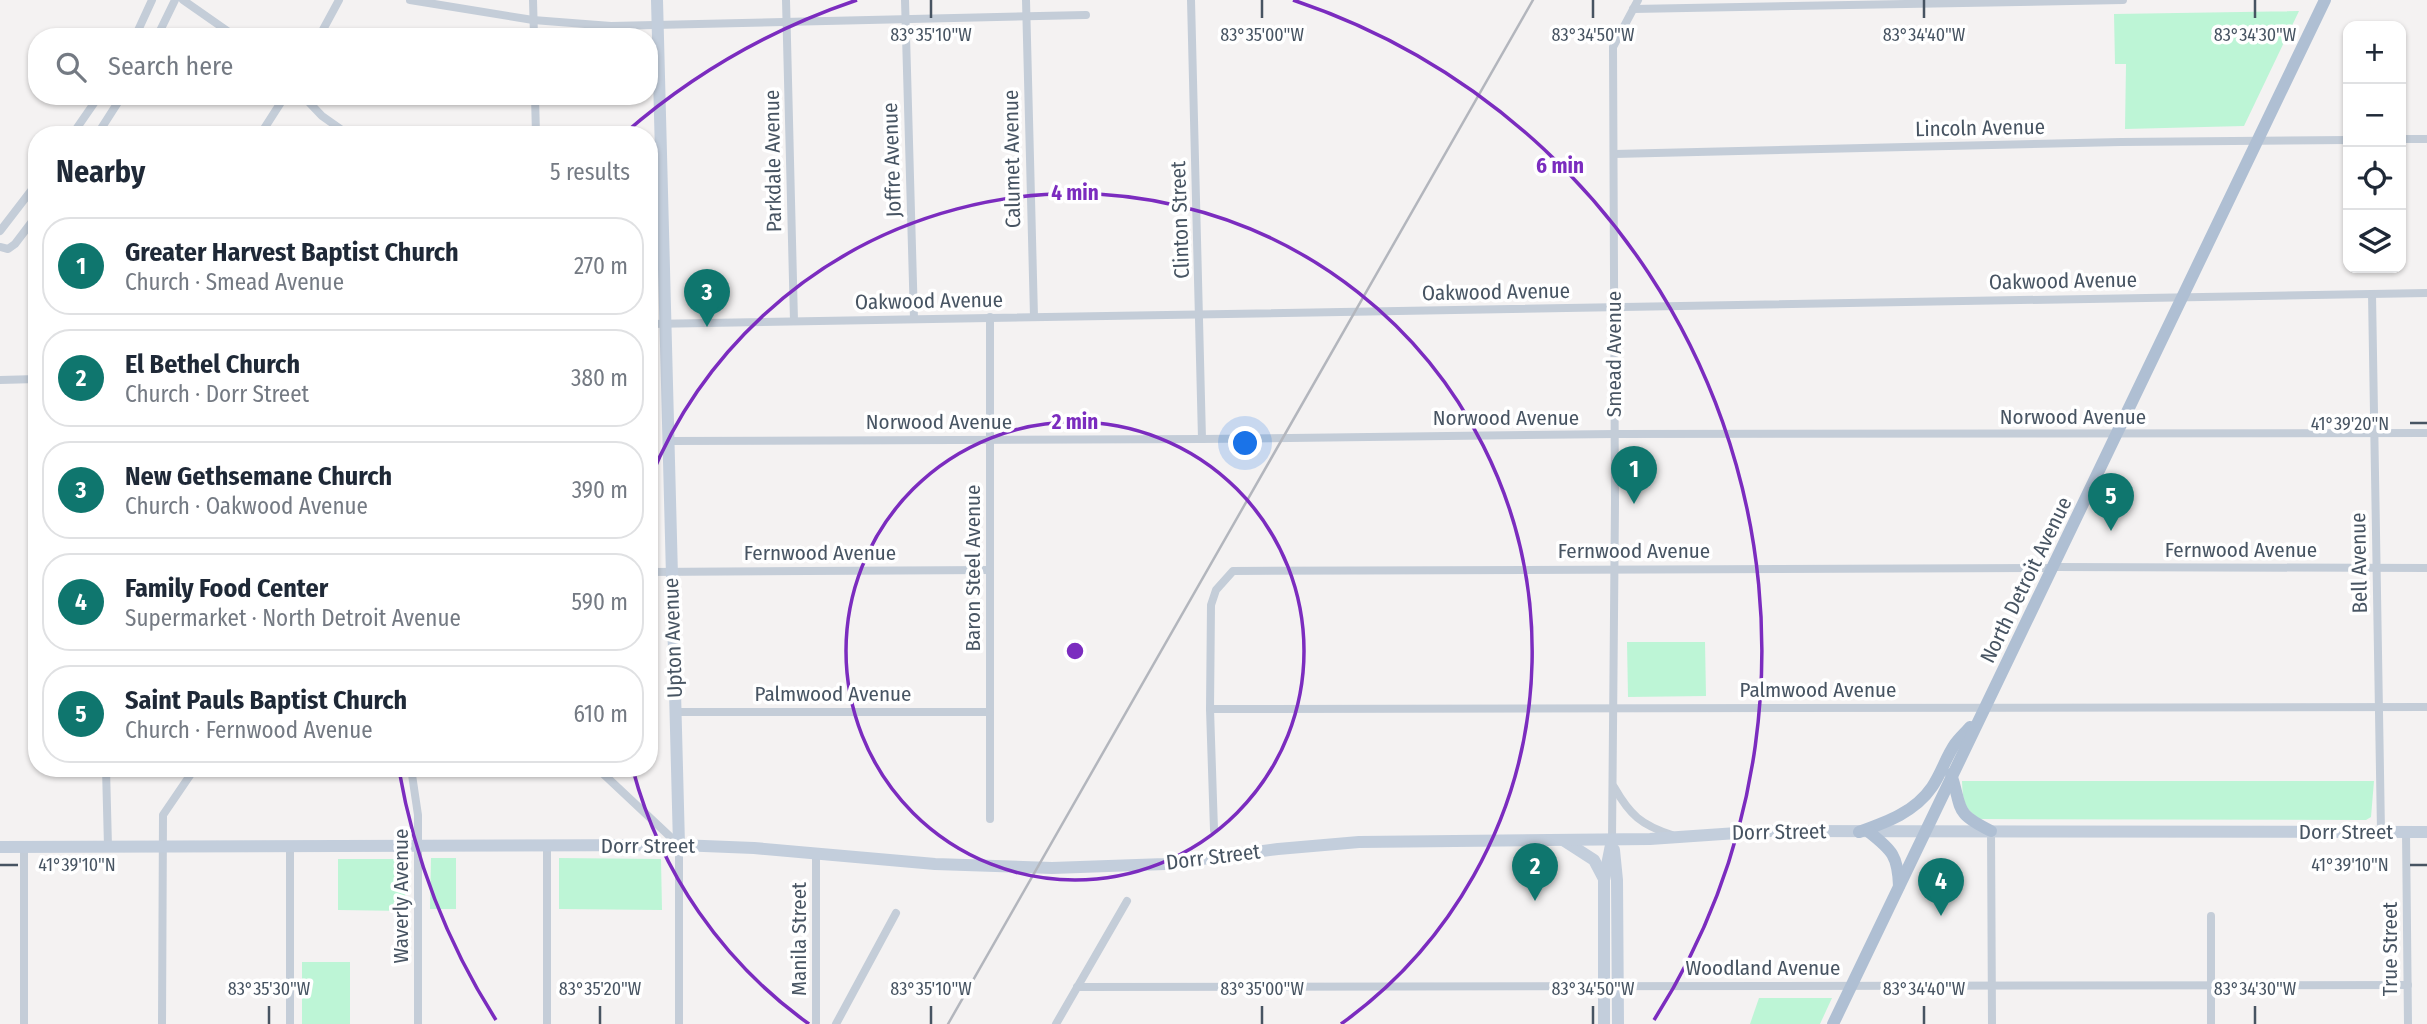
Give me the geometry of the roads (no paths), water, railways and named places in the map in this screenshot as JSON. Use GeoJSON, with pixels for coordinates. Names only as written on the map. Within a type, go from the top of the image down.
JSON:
{"type":"FeatureCollection","features":[{"type":"Feature","properties":{"kind":"main road","name":"Upton Avenue"},"geometry":{"type":"LineString","coordinates":[[657,0],[679,845]]}},
{"type":"Feature","properties":{"kind":"main road","name":"North Detroit Avenue"},"geometry":{"type":"LineString","coordinates":[[1833,1024],[2325,0]]}},
{"type":"Feature","properties":{"kind":"main road"},"geometry":{"type":"LineString","coordinates":[[1899,889],[1897,861],[1893,853],[1864,832],[1912,808],[1923,798],[1933,786],[1955,745],[1983,711]]}},
{"type":"Feature","properties":{"kind":"main road"},"geometry":{"type":"LineString","coordinates":[[1951,774],[1959,808],[1976,823],[1991,831]]}},
{"type":"Feature","properties":{"kind":"main road","name":"Dorr Street"},"geometry":{"type":"LineString","coordinates":[[0,847],[679,845],[817,853],[935,864],[1097,867],[1165,864],[1278,849],[1359,842],[1612,839],[1766,831],[2427,832]]}},
{"type":"Feature","properties":{"kind":"main road","name":"Smead Avenue"},"geometry":{"type":"LineString","coordinates":[[1612,839],[1604,880],[1611,986],[1618,1024]]}},
{"type":"Feature","properties":{"kind":"main road","name":"Smead Avenue"},"geometry":{"type":"LineString","coordinates":[[1604,1024],[1611,986],[1617,880],[1612,839]]}},
{"type":"Feature","properties":{"kind":"main road"},"geometry":{"type":"LineString","coordinates":[[1563,840],[1594,860],[1604,880]]}},
{"type":"Feature","properties":{"kind":"street"},"geometry":{"type":"LineString","coordinates":[[139,28],[152,0]]}},
{"type":"Feature","properties":{"kind":"street"},"geometry":{"type":"LineString","coordinates":[[161,28],[175,0]]}},
{"type":"Feature","properties":{"kind":"street"},"geometry":{"type":"LineString","coordinates":[[183,0],[223,28]]}},
{"type":"Feature","properties":{"kind":"street"},"geometry":{"type":"LineString","coordinates":[[324,28],[339,0]]}},
{"type":"Feature","properties":{"kind":"street"},"geometry":{"type":"LineString","coordinates":[[410,0],[533,20],[611,26],[1086,15]]}},
{"type":"Feature","properties":{"kind":"street"},"geometry":{"type":"LineString","coordinates":[[533,0],[533,28]]}},
{"type":"Feature","properties":{"kind":"street","name":"Parkdale Avenue"},"geometry":{"type":"LineString","coordinates":[[786,0],[794,321]]}},
{"type":"Feature","properties":{"kind":"street","name":"Joffre Avenue"},"geometry":{"type":"LineString","coordinates":[[905,0],[914,319]]}},
{"type":"Feature","properties":{"kind":"street","name":"Calumet Avenue"},"geometry":{"type":"LineString","coordinates":[[1026,0],[1034,317]]}},
{"type":"Feature","properties":{"kind":"street","name":"Clinton Street"},"geometry":{"type":"LineString","coordinates":[[1191,0],[1202,439]]}},
{"type":"Feature","properties":{"kind":"street","name":"Smead Avenue"},"geometry":{"type":"LineString","coordinates":[[1612,839],[1615,569],[1613,47],[1638,0]]}},
{"type":"Feature","properties":{"kind":"street"},"geometry":{"type":"LineString","coordinates":[[1633,9],[2123,0]]}},
{"type":"Feature","properties":{"kind":"street"},"geometry":{"type":"LineString","coordinates":[[78,126],[93,105]]}},
{"type":"Feature","properties":{"kind":"street"},"geometry":{"type":"LineString","coordinates":[[103,126],[116,105]]}},
{"type":"Feature","properties":{"kind":"street"},"geometry":{"type":"LineString","coordinates":[[266,126],[279,105]]}},
{"type":"Feature","properties":{"kind":"street"},"geometry":{"type":"LineString","coordinates":[[312,105],[336,126]]}},
{"type":"Feature","properties":{"kind":"street"},"geometry":{"type":"LineString","coordinates":[[535,105],[536,126]]}},
{"type":"Feature","properties":{"kind":"street"},"geometry":{"type":"LineString","coordinates":[[2406,139],[2427,139]]}},
{"type":"Feature","properties":{"kind":"street","name":"Lincoln Avenue"},"geometry":{"type":"LineString","coordinates":[[1614,154],[2121,142],[2343,140]]}},
{"type":"Feature","properties":{"kind":"street"},"geometry":{"type":"LineString","coordinates":[[0,231],[28,195]]}},
{"type":"Feature","properties":{"kind":"street"},"geometry":{"type":"LineString","coordinates":[[0,247],[8,249],[15,244],[28,227]]}},
{"type":"Feature","properties":{"kind":"street","name":"Oakwood Avenue"},"geometry":{"type":"LineString","coordinates":[[658,324],[2427,293]]}},
{"type":"Feature","properties":{"kind":"street","name":"Bell Avenue"},"geometry":{"type":"LineString","coordinates":[[2372,294],[2381,832]]}},
{"type":"Feature","properties":{"kind":"street","name":"Baron Steel Avenue"},"geometry":{"type":"LineString","coordinates":[[990,317],[990,818]]}},
{"type":"Feature","properties":{"kind":"street"},"geometry":{"type":"LineString","coordinates":[[0,380],[28,379]]}},
{"type":"Feature","properties":{"kind":"street","name":"Norwood Avenue"},"geometry":{"type":"LineString","coordinates":[[668,441],[1615,434],[2427,433]]}},
{"type":"Feature","properties":{"kind":"street","name":"Fernwood Avenue"},"geometry":{"type":"LineString","coordinates":[[1210,709],[1210,613],[1220,584],[1228,574],[1240,569],[2427,568]]}},
{"type":"Feature","properties":{"kind":"street","name":"Fernwood Avenue"},"geometry":{"type":"LineString","coordinates":[[658,572],[990,570]]}},
{"type":"Feature","properties":{"kind":"street","name":"Palmwood Avenue"},"geometry":{"type":"LineString","coordinates":[[1210,709],[1983,711],[2427,707]]}},
{"type":"Feature","properties":{"kind":"street"},"geometry":{"type":"LineString","coordinates":[[1210,709],[1214,830]]}},
{"type":"Feature","properties":{"kind":"street","name":"Palmwood Avenue"},"geometry":{"type":"LineString","coordinates":[[676,712],[990,712]]}},
{"type":"Feature","properties":{"kind":"street"},"geometry":{"type":"LineString","coordinates":[[106,777],[108,847]]}},
{"type":"Feature","properties":{"kind":"street"},"geometry":{"type":"LineString","coordinates":[[162,1024],[163,815],[189,777]]}},
{"type":"Feature","properties":{"kind":"street","name":"Waverly Avenue"},"geometry":{"type":"LineString","coordinates":[[413,777],[417,795],[418,1024]]}},
{"type":"Feature","properties":{"kind":"street"},"geometry":{"type":"LineString","coordinates":[[607,777],[679,845]]}},
{"type":"Feature","properties":{"kind":"street"},"geometry":{"type":"LineString","coordinates":[[1613,785],[1625,806],[1637,819],[1678,837]]}},
{"type":"Feature","properties":{"kind":"street"},"geometry":{"type":"LineString","coordinates":[[1991,831],[1992,1024]]}},
{"type":"Feature","properties":{"kind":"street","name":"True Street"},"geometry":{"type":"LineString","coordinates":[[2406,832],[2408,1024]]}},
{"type":"Feature","properties":{"kind":"street"},"geometry":{"type":"LineString","coordinates":[[547,845],[547,1024]]}},
{"type":"Feature","properties":{"kind":"street","name":"Upton Avenue"},"geometry":{"type":"LineString","coordinates":[[679,845],[679,1024]]}},
{"type":"Feature","properties":{"kind":"street"},"geometry":{"type":"LineString","coordinates":[[24,846],[24,1024]]}},
{"type":"Feature","properties":{"kind":"street"},"geometry":{"type":"LineString","coordinates":[[290,846],[290,1024]]}},
{"type":"Feature","properties":{"kind":"street","name":"Manila Street"},"geometry":{"type":"LineString","coordinates":[[816,1024],[817,853]]}},
{"type":"Feature","properties":{"kind":"street"},"geometry":{"type":"LineString","coordinates":[[1056,1024],[1126,901]]}},
{"type":"Feature","properties":{"kind":"street"},"geometry":{"type":"LineString","coordinates":[[836,1024],[896,913]]}},
{"type":"Feature","properties":{"kind":"street"},"geometry":{"type":"LineString","coordinates":[[2211,916],[2211,1024]]}},
{"type":"Feature","properties":{"kind":"street","name":"Woodland Avenue"},"geometry":{"type":"LineString","coordinates":[[1077,987],[2407,985]]}},
{"type":"Feature","properties":{"kind":"railway"},"geometry":{"type":"LineString","coordinates":[[948,1024],[1533,0]]}},
{"type":"Feature","properties":{"kind":"place","name":"New Gethsemane Church"},"geometry":{"type":"Point","coordinates":[707,327]}},
{"type":"Feature","properties":{"kind":"place","name":"Greater Harvest Baptist Church"},"geometry":{"type":"Point","coordinates":[1634,504]}},
{"type":"Feature","properties":{"kind":"place","name":"Saint Pauls Baptist Church"},"geometry":{"type":"Point","coordinates":[2111,531]}},
{"type":"Feature","properties":{"kind":"place","name":"El Bethel Church"},"geometry":{"type":"Point","coordinates":[1535,901]}},
{"type":"Feature","properties":{"kind":"place","name":"Family Food Center"},"geometry":{"type":"Point","coordinates":[1941,916]}}]}
